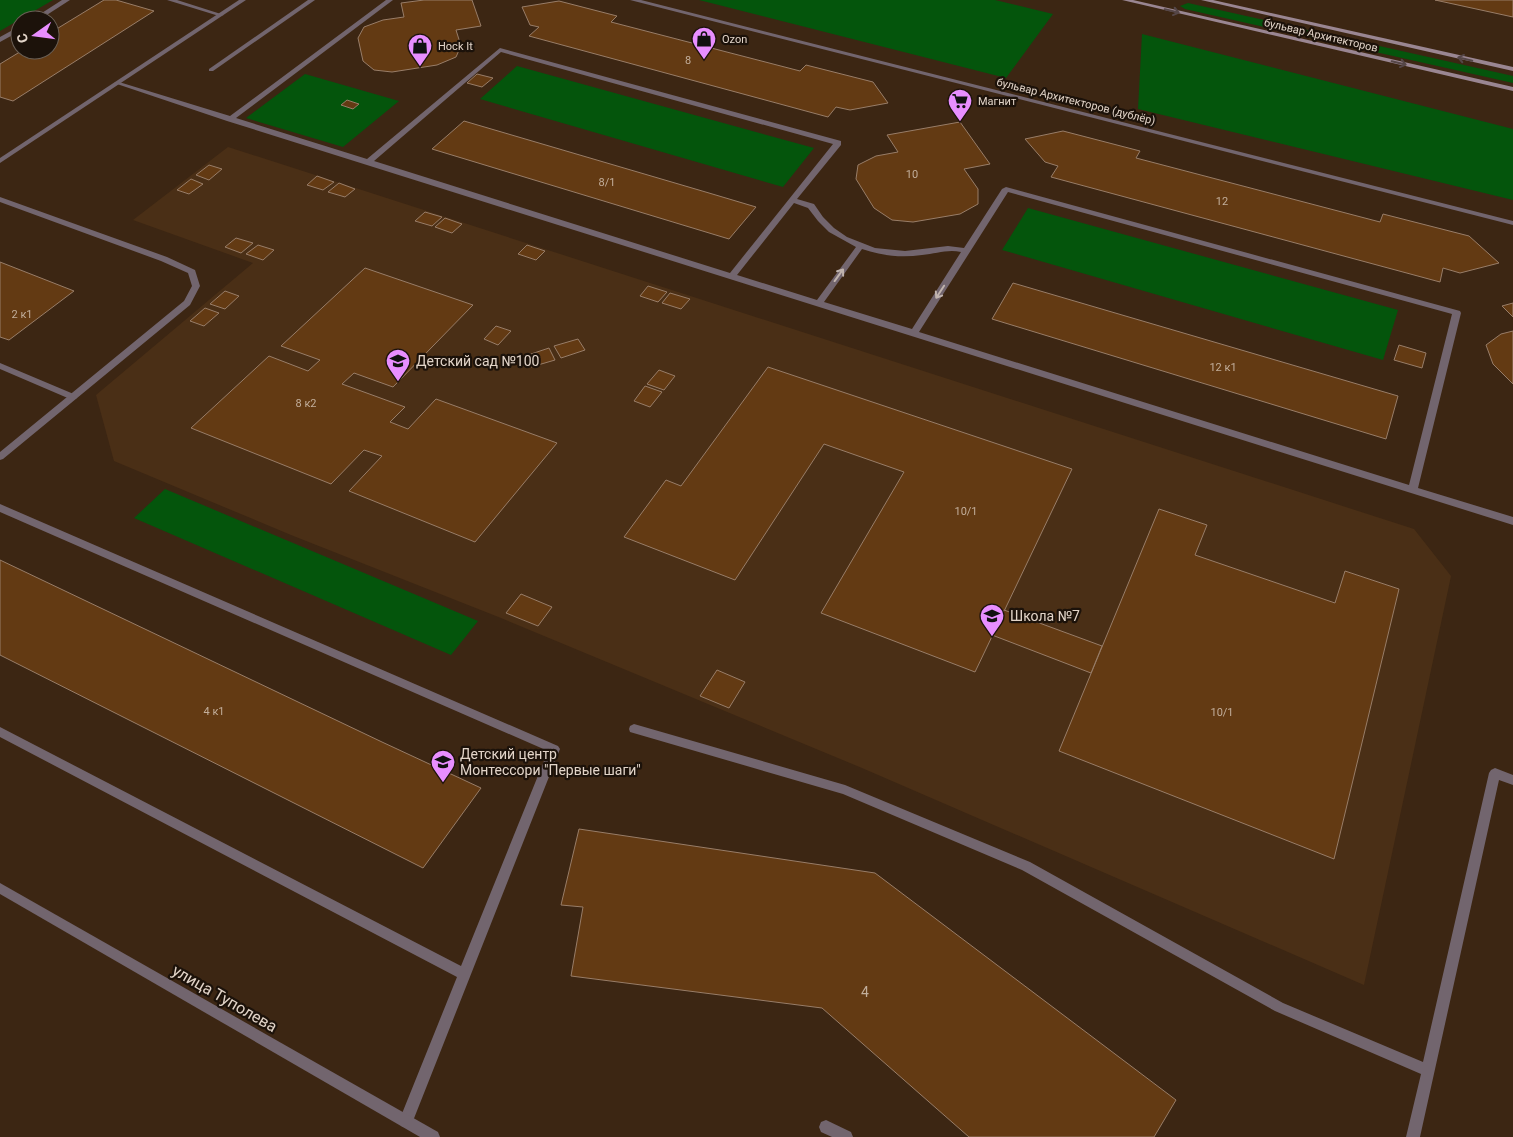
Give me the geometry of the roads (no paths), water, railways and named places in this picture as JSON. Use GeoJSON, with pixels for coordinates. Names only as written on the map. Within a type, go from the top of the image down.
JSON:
{"type":"FeatureCollection","features":[{"type":"Feature","properties":{"kind":"main road","name":"бульвар Архитекторов"},"geometry":{"type":"LineString","coordinates":[[1124,0],[1513,89]]}},
{"type":"Feature","properties":{"kind":"main road","name":"бульвар Архитекторов"},"geometry":{"type":"LineString","coordinates":[[1204,0],[1513,69]]}},
{"type":"Feature","properties":{"kind":"street"},"geometry":{"type":"LineString","coordinates":[[50,10],[67,0]]}},
{"type":"Feature","properties":{"kind":"street"},"geometry":{"type":"LineString","coordinates":[[170,0],[221,15]]}},
{"type":"Feature","properties":{"kind":"street"},"geometry":{"type":"LineString","coordinates":[[0,161],[243,0]]}},
{"type":"Feature","properties":{"kind":"street"},"geometry":{"type":"LineString","coordinates":[[212,70],[312,0]]}},
{"type":"Feature","properties":{"kind":"street"},"geometry":{"type":"LineString","coordinates":[[230,119],[390,0]]}},
{"type":"Feature","properties":{"kind":"street","name":"бульвар Архитекторов (дублёр)"},"geometry":{"type":"LineString","coordinates":[[633,0],[1513,224]]}},
{"type":"Feature","properties":{"kind":"street"},"geometry":{"type":"LineString","coordinates":[[368,162],[500,50],[838,143],[732,276]]}},
{"type":"Feature","properties":{"kind":"street"},"geometry":{"type":"LineString","coordinates":[[117,84],[1513,521]]}},
{"type":"Feature","properties":{"kind":"street"},"geometry":{"type":"LineString","coordinates":[[914,333],[1006,189],[1457,313],[1412,489]]}},
{"type":"Feature","properties":{"kind":"street"},"geometry":{"type":"LineString","coordinates":[[0,199],[164,259],[192,272],[196,286],[187,303],[0,456]]}},
{"type":"Feature","properties":{"kind":"street"},"geometry":{"type":"LineString","coordinates":[[792,200],[811,206],[820,222],[836,236],[860,247],[890,253],[921,253],[949,246],[966,251]]}},
{"type":"Feature","properties":{"kind":"street"},"geometry":{"type":"LineString","coordinates":[[818,303],[860,247]]}},
{"type":"Feature","properties":{"kind":"street"},"geometry":{"type":"LineString","coordinates":[[0,366],[73,397]]}},
{"type":"Feature","properties":{"kind":"street"},"geometry":{"type":"LineString","coordinates":[[0,508],[554,749],[406,1121]]}},
{"type":"Feature","properties":{"kind":"street"},"geometry":{"type":"LineString","coordinates":[[634,729],[844,790],[1026,866],[1279,1007],[1428,1071]]}},
{"type":"Feature","properties":{"kind":"street"},"geometry":{"type":"LineString","coordinates":[[0,732],[464,974]]}},
{"type":"Feature","properties":{"kind":"street"},"geometry":{"type":"LineString","coordinates":[[1414,1137],[1495,773],[1513,780]]}},
{"type":"Feature","properties":{"kind":"street","name":"улица Туполева"},"geometry":{"type":"LineString","coordinates":[[0,888],[433,1137]]}},
{"type":"Feature","properties":{"kind":"street"},"geometry":{"type":"LineString","coordinates":[[826,1127],[846,1137]]}},
{"type":"Feature","properties":{"kind":"place","name":"Ozon"},"geometry":{"type":"Point","coordinates":[704,60]}},
{"type":"Feature","properties":{"kind":"place","name":"Hock It"},"geometry":{"type":"Point","coordinates":[420,67]}},
{"type":"Feature","properties":{"kind":"place","name":"Магнит"},"geometry":{"type":"Point","coordinates":[960,122]}},
{"type":"Feature","properties":{"kind":"place","name":"Детский сад №100"},"geometry":{"type":"Point","coordinates":[398,382]}},
{"type":"Feature","properties":{"kind":"place","name":"Школа №7"},"geometry":{"type":"Point","coordinates":[992,637]}},
{"type":"Feature","properties":{"kind":"place","name":"Детский центр Монтессори \"Первые шаги\""},"geometry":{"type":"Point","coordinates":[443,783]}}]}
